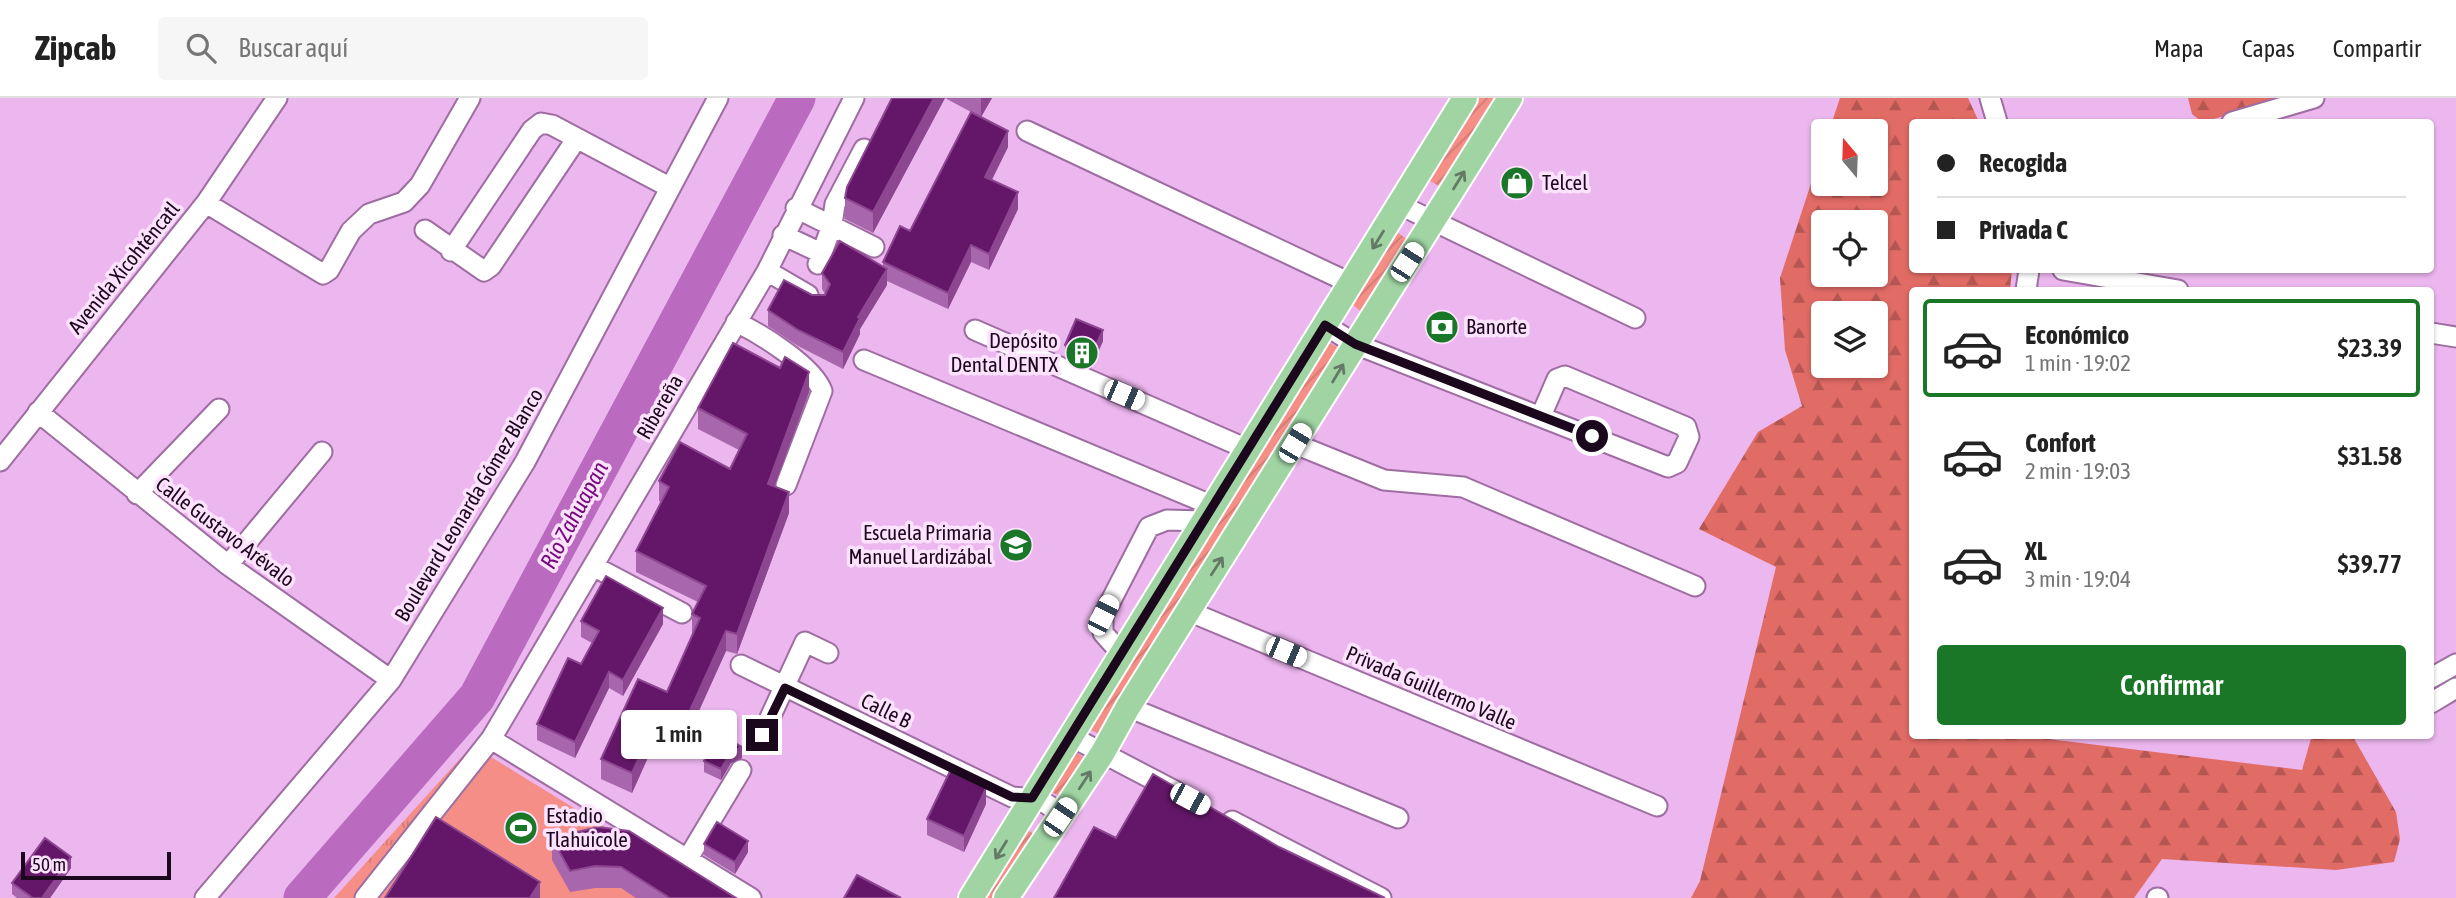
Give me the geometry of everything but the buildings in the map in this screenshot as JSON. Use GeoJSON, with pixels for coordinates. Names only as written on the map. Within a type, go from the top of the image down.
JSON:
{"type":"FeatureCollection","features":[{"type":"Feature","properties":{"kind":"main road"},"geometry":{"type":"LineString","coordinates":[[971,898],[1023,802],[1070,736],[1465,98]]}},
{"type":"Feature","properties":{"kind":"main road"},"geometry":{"type":"LineString","coordinates":[[1006,898],[1102,754],[1128,707],[1510,98]]}},
{"type":"Feature","properties":{"kind":"street","name":"Avenida Xicohténcatl"},"geometry":{"type":"LineString","coordinates":[[0,461],[206,203],[276,98]]}},
{"type":"Feature","properties":{"kind":"street"},"geometry":{"type":"LineString","coordinates":[[206,203],[323,274],[329,270],[351,231],[360,222],[369,214],[404,202],[421,185],[470,98]]}},
{"type":"Feature","properties":{"kind":"street","name":"Boulevard Leonarda Gómez Blanco"},"geometry":{"type":"LineString","coordinates":[[205,898],[391,680],[525,462],[718,98]]}},
{"type":"Feature","properties":{"kind":"street","name":"Ribereña"},"geometry":{"type":"LineString","coordinates":[[365,898],[491,739],[767,271],[796,208],[855,98]]}},
{"type":"Feature","properties":{"kind":"street"},"geometry":{"type":"LineString","coordinates":[[1990,98],[1996,119]]}},
{"type":"Feature","properties":{"kind":"street"},"geometry":{"type":"LineString","coordinates":[[2242,119],[2314,98]]}},
{"type":"Feature","properties":{"kind":"street"},"geometry":{"type":"LineString","coordinates":[[451,251],[533,130],[541,123],[577,138],[669,187]]}},
{"type":"Feature","properties":{"kind":"street"},"geometry":{"type":"LineString","coordinates":[[1027,131],[1350,283]]}},
{"type":"Feature","properties":{"kind":"street"},"geometry":{"type":"LineString","coordinates":[[425,230],[476,268],[484,271],[491,267],[577,138]]}},
{"type":"Feature","properties":{"kind":"street"},"geometry":{"type":"LineString","coordinates":[[783,234],[820,259],[832,225],[835,204],[864,149]]}},
{"type":"Feature","properties":{"kind":"street"},"geometry":{"type":"LineString","coordinates":[[1400,205],[1635,318]]}},
{"type":"Feature","properties":{"kind":"street"},"geometry":{"type":"LineString","coordinates":[[796,208],[874,247]]}},
{"type":"Feature","properties":{"kind":"street"},"geometry":{"type":"LineString","coordinates":[[767,271],[818,301]]}},
{"type":"Feature","properties":{"kind":"street"},"geometry":{"type":"LineString","coordinates":[[2080,273],[2161,287]]}},
{"type":"Feature","properties":{"kind":"street"},"geometry":{"type":"LineString","coordinates":[[736,322],[759,334],[817,378],[822,391],[786,485]]}},
{"type":"Feature","properties":{"kind":"street"},"geometry":{"type":"LineString","coordinates":[[1325,325],[1355,344],[1668,467],[1677,463],[1689,437],[1686,428],[1565,376],[1558,379],[1541,416]]}},
{"type":"Feature","properties":{"kind":"street"},"geometry":{"type":"LineString","coordinates":[[975,331],[1247,449]]}},
{"type":"Feature","properties":{"kind":"street"},"geometry":{"type":"LineString","coordinates":[[2434,333],[2456,337]]}},
{"type":"Feature","properties":{"kind":"street"},"geometry":{"type":"LineString","coordinates":[[864,360],[1207,513]]}},
{"type":"Feature","properties":{"kind":"street"},"geometry":{"type":"LineString","coordinates":[[137,494],[219,410]]}},
{"type":"Feature","properties":{"kind":"street","name":"Calle Gustavo Arévalo"},"geometry":{"type":"LineString","coordinates":[[38,412],[228,565],[391,680]]}},
{"type":"Feature","properties":{"kind":"street"},"geometry":{"type":"LineString","coordinates":[[1295,443],[1384,480],[1463,487],[1695,586]]}},
{"type":"Feature","properties":{"kind":"street"},"geometry":{"type":"LineString","coordinates":[[228,565],[322,452]]}},
{"type":"Feature","properties":{"kind":"street"},"geometry":{"type":"LineString","coordinates":[[1121,653],[1103,633],[1103,615],[1149,527],[1167,520],[1207,513]]}},
{"type":"Feature","properties":{"kind":"street"},"geometry":{"type":"LineString","coordinates":[[593,566],[682,613]]}},
{"type":"Feature","properties":{"kind":"street","name":"Privada Guillermo Valle"},"geometry":{"type":"LineString","coordinates":[[1188,611],[1657,806]]}},
{"type":"Feature","properties":{"kind":"street"},"geometry":{"type":"LineString","coordinates":[[762,735],[805,642],[828,653]]}},
{"type":"Feature","properties":{"kind":"street"},"geometry":{"type":"LineString","coordinates":[[2434,676],[2456,664]]}},
{"type":"Feature","properties":{"kind":"street","name":"Calle B"},"geometry":{"type":"LineString","coordinates":[[741,665],[1023,802],[1038,824],[1057,821]]}},
{"type":"Feature","properties":{"kind":"street"},"geometry":{"type":"LineString","coordinates":[[2434,701],[2456,688]]}},
{"type":"Feature","properties":{"kind":"street"},"geometry":{"type":"LineString","coordinates":[[1128,707],[1398,818]]}},
{"type":"Feature","properties":{"kind":"street"},"geometry":{"type":"LineString","coordinates":[[1070,736],[1190,799]]}},
{"type":"Feature","properties":{"kind":"street"},"geometry":{"type":"LineString","coordinates":[[491,739],[751,898]]}},
{"type":"Feature","properties":{"kind":"street"},"geometry":{"type":"LineString","coordinates":[[687,860],[741,770]]}},
{"type":"Feature","properties":{"kind":"street"},"geometry":{"type":"LineString","coordinates":[[1214,811],[1381,898]]}},
{"type":"Feature","properties":{"kind":"green space"},"geometry":{"type":"Polygon","coordinates":[[[1472,98],[1503,98],[1444,189],[1425,178],[1472,98]]]}},
{"type":"Feature","properties":{"kind":"green space"},"geometry":{"type":"Polygon","coordinates":[[[1840,98],[1968,98],[1978,119],[1909,119],[1909,273],[2012,273],[2010,287],[1909,287],[1909,739],[2049,739],[2302,770],[2311,739],[2354,739],[2396,812],[2400,839],[2394,862],[2336,870],[2162,859],[2134,898],[1691,898],[1700,881],[1776,567],[1699,529],[1758,432],[1802,406],[1785,350],[1780,278],[1811,184],[1811,196],[1888,196],[1888,119],[1833,119],[1840,98]]]}},
{"type":"Feature","properties":{"kind":"green space"},"geometry":{"type":"Polygon","coordinates":[[[2188,98],[2292,98],[2213,119],[2198,119],[2192,114],[2188,98]]]}},
{"type":"Feature","properties":{"kind":"green space"},"geometry":{"type":"Polygon","coordinates":[[[1392,228],[1409,241],[1366,316],[1351,303],[1392,228]]]}},
{"type":"Feature","properties":{"kind":"green space"},"geometry":{"type":"Polygon","coordinates":[[[1324,340],[1349,353],[1104,736],[1084,727],[1324,340]]]}},
{"type":"Feature","properties":{"kind":"green space"},"geometry":{"type":"Polygon","coordinates":[[[1069,748],[1088,760],[1064,798],[1043,788],[1069,748]]]}},
{"type":"Feature","properties":{"kind":"green space"},"geometry":{"type":"Polygon","coordinates":[[[468,750],[357,898],[334,898],[468,750]]]}},
{"type":"Feature","properties":{"kind":"green space","name":"Estadio Tlahuicole"},"geometry":{"type":"Polygon","coordinates":[[[491,757],[720,898],[380,898],[491,757]]]}},
{"type":"Feature","properties":{"kind":"green space"},"geometry":{"type":"Polygon","coordinates":[[[1020,826],[1038,836],[999,898],[977,898],[1020,826]]]}},
{"type":"Feature","properties":{"kind":"waterway","name":"Río Zahuapan"},"geometry":{"type":"LineString","coordinates":[[302,898],[477,697],[797,98]]}},
{"type":"Feature","properties":{"kind":"place","name":"Telcel"},"geometry":{"type":"Point","coordinates":[1517,183]}},
{"type":"Feature","properties":{"kind":"place","name":"Banorte"},"geometry":{"type":"Point","coordinates":[1442,327]}},
{"type":"Feature","properties":{"kind":"place","name":"Depósito Dental DENTX"},"geometry":{"type":"Point","coordinates":[1082,353]}},
{"type":"Feature","properties":{"kind":"place","name":"Escuela Primaria Manuel Lardizábal"},"geometry":{"type":"Point","coordinates":[1016,545]}},
{"type":"Feature","properties":{"kind":"place","name":"Estadio Tlahuicole"},"geometry":{"type":"Point","coordinates":[521,828]}},
{"type":"Feature","properties":{"kind":"route"},"geometry":{"type":"LineString","coordinates":[[762,735],[785,688],[1012,797],[1032,798],[1325,325],[1355,344],[1592,436]]}}]}
